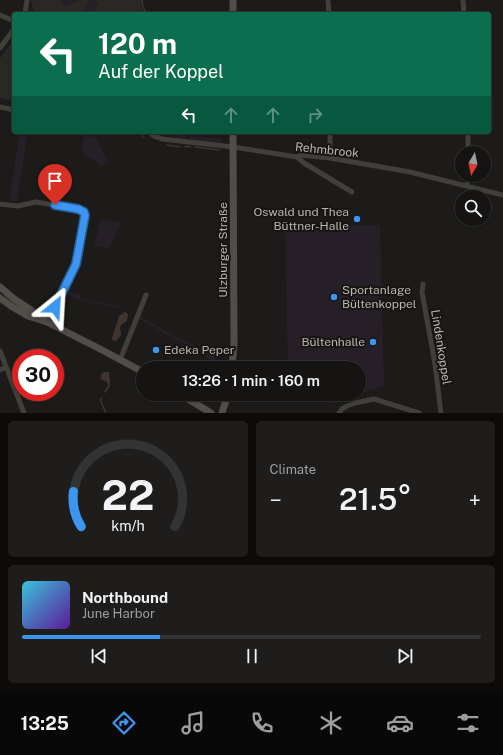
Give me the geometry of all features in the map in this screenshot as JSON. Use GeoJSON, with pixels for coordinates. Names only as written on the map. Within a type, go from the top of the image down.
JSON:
{"type":"FeatureCollection","features":[{"type":"Feature","properties":{"kind":"main road"},"geometry":{"type":"LineString","coordinates":[[233,0],[233,12]]}},
{"type":"Feature","properties":{"kind":"main road","name":"Ulzburger Straße"},"geometry":{"type":"LineString","coordinates":[[233,134],[234,344],[233,361]]}},
{"type":"Feature","properties":{"kind":"main road"},"geometry":{"type":"LineString","coordinates":[[1,291],[47,322],[136,368]]}},
{"type":"Feature","properties":{"kind":"main road"},"geometry":{"type":"LineString","coordinates":[[0,298],[28,316],[47,322]]}},
{"type":"Feature","properties":{"kind":"main road"},"geometry":{"type":"LineString","coordinates":[[191,401],[211,413]]}},
{"type":"Feature","properties":{"kind":"main road"},"geometry":{"type":"LineString","coordinates":[[222,413],[226,401]]}},
{"type":"Feature","properties":{"kind":"street"},"geometry":{"type":"LineString","coordinates":[[25,12],[27,0]]}},
{"type":"Feature","properties":{"kind":"street"},"geometry":{"type":"LineString","coordinates":[[328,0],[328,12]]}},
{"type":"Feature","properties":{"kind":"street"},"geometry":{"type":"LineString","coordinates":[[463,0],[464,12]]}},
{"type":"Feature","properties":{"kind":"street"},"geometry":{"type":"LineString","coordinates":[[0,15],[12,20]]}},
{"type":"Feature","properties":{"kind":"street"},"geometry":{"type":"LineString","coordinates":[[0,48],[12,32]]}},
{"type":"Feature","properties":{"kind":"street"},"geometry":{"type":"LineString","coordinates":[[0,107],[12,110]]}},
{"type":"Feature","properties":{"kind":"street","name":"Rehmbrook"},"geometry":{"type":"LineString","coordinates":[[152,134],[162,138],[297,157],[300,155],[330,158],[410,172],[503,195]]}},
{"type":"Feature","properties":{"kind":"street"},"geometry":{"type":"LineString","coordinates":[[330,134],[330,158]]}},
{"type":"Feature","properties":{"kind":"street"},"geometry":{"type":"LineString","coordinates":[[468,134],[468,146]]}},
{"type":"Feature","properties":{"kind":"street"},"geometry":{"type":"LineString","coordinates":[[297,157],[304,163],[352,192]]}},
{"type":"Feature","properties":{"kind":"street"},"geometry":{"type":"LineString","coordinates":[[467,186],[468,182]]}},
{"type":"Feature","properties":{"kind":"street"},"geometry":{"type":"LineString","coordinates":[[0,204],[18,206],[36,202],[78,209],[84,212],[85,219],[76,264],[47,322]]}},
{"type":"Feature","properties":{"kind":"street","name":"Lindenkoppel"},"geometry":{"type":"LineString","coordinates":[[423,284],[422,292],[435,364],[441,413]]}},
{"type":"Feature","properties":{"kind":"street"},"geometry":{"type":"LineString","coordinates":[[120,360],[146,295]]}},
{"type":"Feature","properties":{"kind":"street"},"geometry":{"type":"LineString","coordinates":[[0,351],[24,413]]}},
{"type":"Feature","properties":{"kind":"street"},"geometry":{"type":"LineString","coordinates":[[0,370],[6,367]]}},
{"type":"Feature","properties":{"kind":"street"},"geometry":{"type":"LineString","coordinates":[[339,413],[347,406],[374,399],[419,413]]}},
{"type":"Feature","properties":{"kind":"shaded area"},"geometry":{"type":"Polygon","coordinates":[[[31,0],[142,0],[141,7],[143,12],[34,12],[31,0]]]}},
{"type":"Feature","properties":{"kind":"shaded area"},"geometry":{"type":"Polygon","coordinates":[[[61,0],[81,0],[64,7],[61,0]]]}},
{"type":"Feature","properties":{"kind":"shaded area"},"geometry":{"type":"Polygon","coordinates":[[[89,0],[99,3],[94,12],[84,10],[89,0]]]}},
{"type":"Feature","properties":{"kind":"shaded area"},"geometry":{"type":"Polygon","coordinates":[[[12,43],[12,101],[0,98],[0,58],[12,43]]]}},
{"type":"Feature","properties":{"kind":"shaded area"},"geometry":{"type":"Polygon","coordinates":[[[20,134],[28,134],[17,201],[10,201],[20,134]]]}},
{"type":"Feature","properties":{"kind":"shaded area"},"geometry":{"type":"Polygon","coordinates":[[[84,134],[91,135],[96,138],[108,162],[101,167],[93,159],[85,156],[82,149],[84,134]]]}},
{"type":"Feature","properties":{"kind":"shaded area"},"geometry":{"type":"Polygon","coordinates":[[[172,134],[187,135],[185,139],[172,136],[172,134]]]}},
{"type":"Feature","properties":{"kind":"shaded area"},"geometry":{"type":"Polygon","coordinates":[[[190,136],[222,139],[221,143],[191,140],[190,136]]]}},
{"type":"Feature","properties":{"kind":"shaded area"},"geometry":{"type":"Polygon","coordinates":[[[101,219],[121,223],[109,249],[94,245],[101,219]]]}},
{"type":"Feature","properties":{"kind":"shaded area","name":"Sportanlage Bültenkoppel"},"geometry":{"type":"Polygon","coordinates":[[[285,225],[380,225],[384,386],[366,392],[366,361],[288,361],[285,225]]]}},
{"type":"Feature","properties":{"kind":"shaded area"},"geometry":{"type":"Polygon","coordinates":[[[67,292],[80,295],[80,299],[122,307],[119,308],[78,300],[67,294],[67,292]]]}},
{"type":"Feature","properties":{"kind":"shaded area"},"geometry":{"type":"Polygon","coordinates":[[[125,312],[128,314],[127,321],[122,324],[120,328],[121,335],[116,341],[112,340],[119,316],[125,312]]]}},
{"type":"Feature","properties":{"kind":"shaded area"},"geometry":{"type":"Polygon","coordinates":[[[141,317],[180,339],[217,356],[214,361],[139,319],[141,317]]]}},
{"type":"Feature","properties":{"kind":"shaded area"},"geometry":{"type":"Polygon","coordinates":[[[104,372],[109,372],[109,386],[107,382],[101,379],[101,375],[104,372]]]}},
{"type":"Feature","properties":{"kind":"shaded area"},"geometry":{"type":"Polygon","coordinates":[[[325,401],[337,401],[337,403],[334,404],[325,401]]]}},
{"type":"Feature","properties":{"kind":"waterway"},"geometry":{"type":"LineString","coordinates":[[142,0],[146,12]]}},
{"type":"Feature","properties":{"kind":"waterway"},"geometry":{"type":"LineString","coordinates":[[167,145],[180,147]]}},
{"type":"Feature","properties":{"kind":"waterway"},"geometry":{"type":"LineString","coordinates":[[185,147],[190,147]]}},
{"type":"Feature","properties":{"kind":"waterway"},"geometry":{"type":"LineString","coordinates":[[195,147],[220,150]]}},
{"type":"Feature","properties":{"kind":"waterway"},"geometry":{"type":"LineString","coordinates":[[105,392],[109,386]]}},
{"type":"Feature","properties":{"kind":"waterway"},"geometry":{"type":"LineString","coordinates":[[101,398],[101,402],[106,413]]}},
{"type":"Feature","properties":{"kind":"place","name":"Oswald und Thea Büttner-Halle"},"geometry":{"type":"Point","coordinates":[357,219]}},
{"type":"Feature","properties":{"kind":"place","name":"Sportanlage Bültenkoppel"},"geometry":{"type":"Point","coordinates":[334,297]}},
{"type":"Feature","properties":{"kind":"place","name":"Bültenhalle"},"geometry":{"type":"Point","coordinates":[373,342]}},
{"type":"Feature","properties":{"kind":"place","name":"Edeka Peper"},"geometry":{"type":"Point","coordinates":[156,350]}},
{"type":"Feature","properties":{"kind":"route"},"geometry":{"type":"LineString","coordinates":[[55,205],[78,209],[84,212],[85,219],[78,259],[55,307]]}}]}
